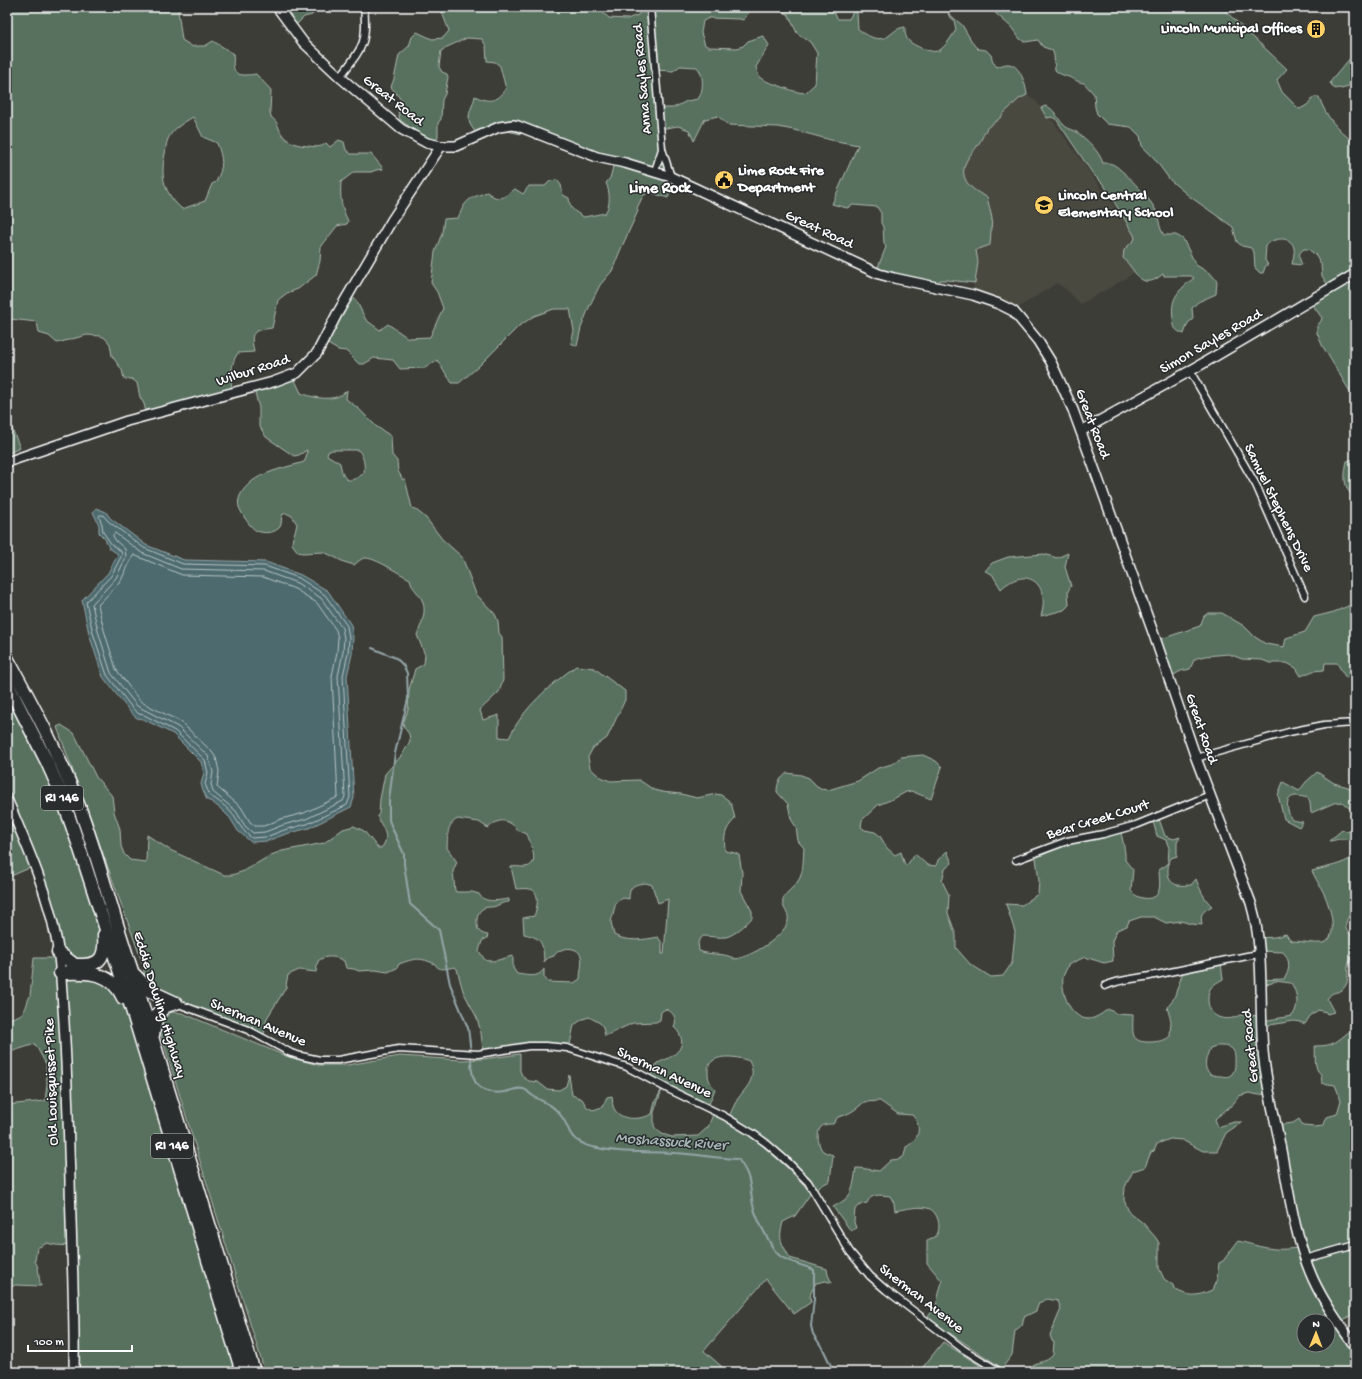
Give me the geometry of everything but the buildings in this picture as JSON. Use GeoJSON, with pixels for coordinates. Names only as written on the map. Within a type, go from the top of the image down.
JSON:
{"type":"FeatureCollection","features":[{"type":"Feature","properties":{"kind":"highway","name":"Eddie Dowling Highway"},"geometry":{"type":"LineString","coordinates":[[7,658],[47,734],[79,808],[102,875],[153,1038],[254,1372]]}},
{"type":"Feature","properties":{"kind":"highway","name":"Eddie Dowling Highway"},"geometry":{"type":"LineString","coordinates":[[7,683],[30,727],[58,789],[103,920],[132,1010],[242,1372]]}},
{"type":"Feature","properties":{"kind":"highway"},"geometry":{"type":"LineString","coordinates":[[60,969],[76,966],[87,966],[99,961],[103,956],[105,949],[103,920]]}},
{"type":"Feature","properties":{"kind":"highway"},"geometry":{"type":"LineString","coordinates":[[58,952],[76,966]]}},
{"type":"Feature","properties":{"kind":"highway"},"geometry":{"type":"LineString","coordinates":[[60,969],[96,974],[105,977],[116,986],[132,1010]]}},
{"type":"Feature","properties":{"kind":"highway"},"geometry":{"type":"LineString","coordinates":[[133,974],[150,991],[176,1003]]}},
{"type":"Feature","properties":{"kind":"highway"},"geometry":{"type":"LineString","coordinates":[[153,1038],[157,1014],[166,1006],[176,1003]]}},
{"type":"Feature","properties":{"kind":"street","name":"Great Road"},"geometry":{"type":"LineString","coordinates":[[277,7],[302,42],[401,129],[427,143],[441,146],[456,146],[499,127],[513,125],[524,128],[571,148],[597,157],[626,163],[671,176],[879,274],[973,295],[1000,304],[1013,311],[1038,341],[1051,362],[1081,431],[1196,758],[1251,903],[1257,930],[1261,1016],[1266,1070],[1296,1229],[1305,1258],[1321,1294],[1355,1346]]}},
{"type":"Feature","properties":{"kind":"street"},"geometry":{"type":"LineString","coordinates":[[340,76],[358,54],[364,41],[366,31],[364,7]]}},
{"type":"Feature","properties":{"kind":"street","name":"Anna Sayles Road"},"geometry":{"type":"LineString","coordinates":[[650,7],[662,149],[671,176]]}},
{"type":"Feature","properties":{"kind":"street","name":"Wilbur Road"},"geometry":{"type":"LineString","coordinates":[[7,462],[120,424],[273,382],[297,373],[317,353],[337,314],[392,220],[441,146]]}},
{"type":"Feature","properties":{"kind":"street","name":"Anna Sayles Road"},"geometry":{"type":"LineString","coordinates":[[655,171],[662,149]]}},
{"type":"Feature","properties":{"kind":"street","name":"Simon Sayles Road"},"geometry":{"type":"LineString","coordinates":[[1081,431],[1190,371],[1355,274]]}},
{"type":"Feature","properties":{"kind":"street","name":"Samuel Stephens Drive"},"geometry":{"type":"LineString","coordinates":[[1190,371],[1256,485],[1305,596]]}},
{"type":"Feature","properties":{"kind":"street"},"geometry":{"type":"LineString","coordinates":[[1196,758],[1289,732],[1324,726],[1355,723]]}},
{"type":"Feature","properties":{"kind":"street","name":"Bear Creek Court"},"geometry":{"type":"LineString","coordinates":[[1016,860],[1067,841],[1103,834],[1136,825],[1210,796]]}},
{"type":"Feature","properties":{"kind":"street","name":"Old Louisquisset Pike"},"geometry":{"type":"LineString","coordinates":[[7,799],[37,871],[45,896],[55,930],[60,969],[65,1030],[69,1118],[71,1260],[75,1340],[74,1372]]}},
{"type":"Feature","properties":{"kind":"street"},"geometry":{"type":"LineString","coordinates":[[1106,986],[1120,980],[1151,976],[1213,962],[1259,954]]}},
{"type":"Feature","properties":{"kind":"street","name":"Sherman Avenue"},"geometry":{"type":"LineString","coordinates":[[176,1003],[248,1030],[291,1053],[320,1060],[338,1060],[399,1049],[478,1054],[529,1046],[543,1046],[567,1048],[628,1067],[668,1089],[724,1116],[766,1143],[808,1182],[850,1252],[870,1276],[963,1349],[1000,1372]]}},
{"type":"Feature","properties":{"kind":"street"},"geometry":{"type":"LineString","coordinates":[[1305,1258],[1355,1246]]}},
{"type":"Feature","properties":{"kind":"shaded area","name":"Lincoln Central Elementary School"},"geometry":{"type":"Polygon","coordinates":[[[1024,92],[1036,101],[1053,121],[1152,259],[1125,279],[1081,304],[1067,290],[1057,283],[1013,311],[973,295],[979,210],[964,183],[963,166],[975,138],[1024,92]]]}},
{"type":"Feature","properties":{"kind":"green space"},"geometry":{"type":"Polygon","coordinates":[[[7,7],[182,7],[178,11],[182,40],[193,47],[205,46],[213,41],[234,54],[233,61],[236,73],[243,75],[256,74],[271,90],[271,117],[276,122],[281,133],[287,139],[296,144],[316,147],[322,146],[326,143],[330,147],[339,140],[344,142],[346,150],[351,154],[371,154],[383,169],[371,172],[354,172],[341,182],[342,202],[348,221],[347,224],[337,226],[321,247],[320,261],[316,275],[298,289],[287,293],[278,300],[272,328],[256,331],[254,333],[252,340],[254,352],[238,353],[235,357],[231,377],[232,392],[147,416],[137,383],[132,379],[124,379],[122,370],[112,356],[110,344],[105,338],[101,336],[87,335],[57,343],[49,336],[39,333],[37,322],[7,320],[7,7]],[[193,117],[176,129],[170,135],[167,142],[163,177],[167,191],[182,209],[205,201],[212,184],[216,182],[220,171],[222,162],[217,143],[203,137],[193,117]]]}},
{"type":"Feature","properties":{"kind":"green space"},"geometry":{"type":"Polygon","coordinates":[[[275,7],[320,7],[312,15],[304,17],[295,26],[275,7]]]}},
{"type":"Feature","properties":{"kind":"green space"},"geometry":{"type":"Polygon","coordinates":[[[440,7],[596,7],[609,18],[627,19],[638,15],[645,7],[830,7],[838,19],[849,19],[854,10],[857,13],[858,29],[874,38],[878,39],[887,37],[897,29],[905,27],[906,37],[910,42],[923,49],[937,51],[945,46],[956,30],[954,20],[948,13],[962,25],[978,49],[986,50],[991,55],[993,62],[997,67],[1007,64],[1012,65],[1019,71],[1024,81],[1027,95],[1019,99],[1000,118],[987,128],[964,166],[967,183],[976,191],[987,197],[992,218],[990,245],[976,250],[978,262],[975,283],[940,280],[938,288],[876,272],[886,247],[881,223],[881,213],[877,207],[853,205],[847,208],[832,204],[858,145],[778,127],[728,125],[718,116],[705,119],[694,141],[689,130],[678,126],[659,130],[675,181],[668,198],[649,192],[643,196],[612,271],[600,285],[590,305],[581,328],[577,346],[571,343],[574,331],[570,309],[554,309],[534,316],[519,326],[478,367],[459,383],[452,383],[437,360],[425,368],[400,369],[393,360],[374,358],[364,364],[359,364],[346,351],[338,350],[326,343],[349,296],[356,300],[366,320],[380,330],[388,324],[408,338],[430,337],[443,308],[437,292],[431,283],[435,252],[442,233],[444,219],[458,218],[468,200],[487,192],[498,198],[504,197],[515,189],[523,194],[529,186],[545,186],[550,181],[557,180],[561,185],[563,195],[569,198],[575,212],[584,217],[605,213],[607,210],[609,194],[606,183],[610,178],[614,163],[523,132],[521,134],[498,129],[479,137],[469,121],[475,96],[484,100],[492,100],[500,97],[506,89],[500,66],[495,62],[487,61],[486,46],[482,39],[467,38],[441,51],[439,67],[442,72],[447,74],[448,77],[445,94],[442,100],[441,119],[438,123],[438,136],[435,145],[400,120],[398,112],[402,101],[391,87],[399,55],[409,46],[412,37],[417,32],[432,39],[443,38],[449,31],[440,7]],[[777,10],[750,11],[743,20],[709,18],[703,21],[701,33],[705,45],[709,47],[737,48],[743,46],[748,41],[763,36],[769,45],[756,67],[759,77],[792,90],[805,93],[815,84],[817,53],[810,42],[797,33],[788,14],[777,10]],[[680,66],[673,71],[655,70],[658,108],[673,108],[687,101],[698,99],[700,96],[702,78],[697,67],[680,66]]]}},
{"type":"Feature","properties":{"kind":"green space"},"geometry":{"type":"Polygon","coordinates":[[[991,7],[1221,7],[1287,69],[1277,80],[1282,92],[1298,108],[1300,109],[1307,105],[1314,97],[1319,97],[1325,111],[1337,127],[1353,142],[1355,142],[1355,400],[1322,345],[1317,333],[1317,326],[1322,318],[1312,304],[1331,290],[1322,276],[1321,264],[1316,255],[1308,249],[1304,249],[1300,252],[1299,256],[1302,265],[1292,264],[1294,248],[1292,244],[1286,239],[1277,239],[1266,245],[1265,260],[1268,265],[1266,265],[1263,273],[1260,273],[1255,268],[1254,252],[1251,248],[1242,246],[1237,242],[1233,227],[1189,196],[1170,180],[1154,158],[1142,146],[1140,136],[1131,127],[1107,124],[1097,114],[1094,94],[1084,83],[1060,74],[1055,70],[1054,55],[1052,50],[1043,47],[1038,40],[1025,42],[1020,39],[1011,27],[992,10],[991,7]]]}},
{"type":"Feature","properties":{"kind":"green space"},"geometry":{"type":"Polygon","coordinates":[[[1355,56],[1355,71],[1353,80],[1347,87],[1335,89],[1330,83],[1331,81],[1351,57],[1355,56]]]}},
{"type":"Feature","properties":{"kind":"green space"},"geometry":{"type":"Polygon","coordinates":[[[1045,106],[1054,111],[1067,128],[1075,131],[1088,141],[1095,149],[1103,163],[1110,163],[1116,166],[1128,177],[1153,205],[1157,212],[1164,235],[1176,235],[1183,239],[1196,265],[1211,274],[1217,281],[1216,294],[1198,302],[1192,308],[1193,319],[1188,323],[1184,334],[1176,330],[1174,326],[1172,311],[1174,299],[1180,290],[1194,278],[1191,276],[1164,276],[1163,274],[1155,279],[1144,281],[1136,274],[1123,258],[1124,250],[1135,239],[1134,235],[1104,185],[1093,174],[1056,119],[1051,117],[1047,118],[1041,108],[1045,106]]]}},
{"type":"Feature","properties":{"kind":"green space"},"geometry":{"type":"Polygon","coordinates":[[[293,376],[301,393],[318,398],[337,397],[347,390],[346,399],[358,408],[377,427],[391,436],[392,455],[397,461],[398,471],[403,480],[405,479],[412,508],[426,518],[442,539],[462,557],[476,594],[495,614],[498,621],[499,633],[502,637],[503,680],[499,692],[480,710],[483,720],[499,715],[499,737],[509,738],[529,707],[547,689],[576,666],[594,668],[625,691],[625,700],[607,738],[593,748],[588,757],[590,768],[599,776],[610,781],[639,780],[654,790],[662,792],[681,794],[697,798],[716,794],[721,795],[728,800],[732,806],[735,819],[727,830],[725,851],[739,855],[742,873],[741,891],[752,911],[752,918],[740,929],[729,936],[703,936],[698,942],[699,951],[735,959],[742,957],[758,950],[774,940],[788,921],[787,913],[783,906],[783,900],[800,878],[804,848],[798,841],[796,827],[791,819],[788,804],[777,792],[778,783],[787,773],[809,778],[820,789],[828,790],[858,781],[878,768],[892,764],[901,757],[923,755],[936,761],[942,767],[931,799],[911,791],[906,792],[878,805],[862,820],[861,827],[865,830],[875,832],[880,836],[887,848],[895,855],[901,852],[905,865],[907,865],[915,854],[927,865],[936,866],[938,860],[947,851],[952,863],[945,869],[942,881],[949,895],[948,913],[956,935],[956,948],[970,964],[991,977],[1003,976],[1012,963],[1015,932],[1006,904],[1022,905],[1038,894],[1039,881],[1036,858],[1068,843],[1121,831],[1125,860],[1133,870],[1131,890],[1136,896],[1152,898],[1156,896],[1159,891],[1159,870],[1168,864],[1169,848],[1166,840],[1157,836],[1153,821],[1159,819],[1165,836],[1174,839],[1180,837],[1177,842],[1177,856],[1171,858],[1170,861],[1168,870],[1169,878],[1174,884],[1178,885],[1191,885],[1196,879],[1204,897],[1212,906],[1202,913],[1202,925],[1181,921],[1166,923],[1154,917],[1141,917],[1129,921],[1127,926],[1117,930],[1112,941],[1113,961],[1104,963],[1085,957],[1068,965],[1063,977],[1065,997],[1068,1004],[1076,1014],[1082,1018],[1091,1019],[1099,1016],[1108,1009],[1117,1014],[1133,1015],[1133,1032],[1136,1039],[1145,1042],[1160,1041],[1170,1036],[1171,1021],[1167,1007],[1174,998],[1183,972],[1221,963],[1223,979],[1210,989],[1208,995],[1208,1004],[1215,1015],[1228,1019],[1240,1015],[1260,1016],[1262,1021],[1292,1016],[1296,1008],[1297,999],[1291,983],[1275,981],[1261,985],[1260,980],[1284,979],[1288,973],[1289,966],[1286,955],[1283,952],[1259,951],[1258,938],[1275,937],[1286,934],[1292,941],[1323,943],[1327,941],[1332,932],[1330,908],[1312,871],[1340,863],[1351,858],[1354,848],[1351,842],[1342,839],[1329,841],[1342,830],[1355,833],[1355,879],[1350,884],[1353,904],[1352,910],[1347,919],[1346,928],[1355,940],[1356,948],[1348,967],[1348,979],[1345,987],[1340,991],[1333,993],[1327,999],[1334,1012],[1327,1014],[1326,1012],[1318,1010],[1310,1016],[1305,1024],[1293,1021],[1272,1025],[1262,1025],[1269,1093],[1259,1095],[1249,1093],[1239,1096],[1233,1104],[1215,1119],[1218,1127],[1234,1122],[1242,1122],[1226,1133],[1217,1151],[1203,1151],[1182,1140],[1170,1139],[1157,1144],[1154,1151],[1151,1152],[1145,1167],[1133,1171],[1125,1187],[1124,1200],[1129,1212],[1143,1223],[1159,1243],[1159,1268],[1164,1279],[1173,1285],[1174,1289],[1184,1294],[1197,1295],[1212,1290],[1217,1279],[1219,1263],[1223,1261],[1238,1241],[1273,1249],[1296,1248],[1310,1284],[1326,1313],[1296,1313],[1296,1353],[1336,1353],[1336,1329],[1355,1357],[1355,1372],[1073,1372],[1063,1368],[1057,1372],[1026,1372],[1036,1363],[1046,1360],[1053,1355],[1054,1342],[1052,1341],[1050,1335],[1061,1309],[1058,1301],[1047,1299],[1039,1303],[1036,1311],[1024,1317],[1022,1325],[1015,1331],[1012,1355],[1002,1368],[927,1318],[936,1306],[942,1281],[927,1263],[927,1241],[935,1237],[939,1229],[938,1220],[931,1209],[919,1207],[895,1211],[894,1203],[890,1196],[876,1195],[873,1196],[867,1203],[862,1204],[855,1209],[854,1222],[856,1228],[851,1231],[833,1207],[850,1194],[856,1168],[879,1171],[891,1160],[900,1159],[904,1156],[906,1147],[914,1141],[918,1132],[918,1124],[912,1115],[898,1114],[880,1101],[864,1102],[852,1111],[838,1117],[833,1124],[822,1126],[818,1132],[818,1139],[821,1149],[833,1155],[830,1181],[814,1189],[800,1171],[729,1117],[737,1100],[752,1078],[749,1061],[724,1057],[717,1058],[712,1061],[709,1066],[708,1075],[715,1089],[709,1104],[649,1078],[657,1063],[675,1054],[681,1045],[679,1033],[674,1027],[675,1018],[672,1013],[665,1009],[661,1012],[660,1020],[656,1022],[633,1023],[605,1036],[603,1027],[600,1023],[589,1017],[583,1019],[574,1025],[569,1049],[517,1045],[483,1050],[477,1018],[463,991],[457,969],[455,967],[441,969],[435,964],[421,959],[409,960],[399,964],[397,968],[388,972],[375,970],[359,971],[346,968],[344,961],[334,957],[327,957],[318,961],[316,972],[299,970],[288,975],[287,986],[267,1018],[263,1039],[183,1010],[144,987],[144,967],[57,727],[61,725],[74,733],[96,777],[112,796],[114,812],[120,829],[121,846],[124,854],[130,860],[146,862],[147,835],[170,850],[224,875],[232,875],[244,871],[271,855],[282,851],[324,843],[343,829],[354,826],[364,831],[378,848],[381,848],[384,844],[386,836],[377,816],[379,814],[380,799],[385,774],[402,755],[410,741],[409,734],[403,723],[408,710],[409,690],[415,669],[424,664],[425,655],[417,635],[424,615],[424,605],[422,600],[413,587],[410,579],[369,558],[364,558],[354,565],[344,562],[324,552],[298,552],[292,544],[297,524],[292,516],[286,513],[282,515],[280,527],[273,532],[266,533],[257,531],[249,524],[240,510],[238,502],[245,488],[254,480],[263,475],[304,462],[307,450],[294,456],[266,437],[259,425],[259,408],[254,389],[293,376]],[[332,450],[328,452],[327,455],[340,463],[344,477],[350,480],[364,473],[364,461],[358,450],[332,450]],[[458,819],[451,824],[448,831],[447,848],[457,862],[453,871],[455,891],[472,892],[479,894],[481,897],[488,900],[509,899],[509,902],[483,909],[478,914],[478,929],[482,933],[488,935],[487,938],[482,941],[479,951],[485,960],[495,961],[513,956],[513,968],[517,974],[535,975],[542,972],[544,969],[544,977],[548,982],[574,983],[580,979],[582,961],[579,952],[568,948],[564,949],[544,962],[541,943],[535,938],[524,934],[523,918],[534,916],[537,905],[537,897],[533,890],[516,889],[511,867],[529,866],[534,859],[527,834],[517,830],[506,821],[496,822],[488,828],[479,822],[458,819]],[[646,883],[633,886],[630,891],[629,899],[623,898],[616,902],[611,922],[614,935],[630,940],[642,940],[658,937],[662,943],[662,954],[664,954],[668,899],[658,903],[652,885],[646,883]],[[1225,1046],[1210,1048],[1206,1058],[1207,1071],[1210,1074],[1225,1077],[1230,1076],[1235,1068],[1235,1057],[1233,1050],[1225,1046]]]}},
{"type":"Feature","properties":{"kind":"green space"},"geometry":{"type":"Polygon","coordinates":[[[7,416],[10,417],[11,426],[20,448],[9,453],[7,425],[7,416]]]}},
{"type":"Feature","properties":{"kind":"green space"},"geometry":{"type":"Polygon","coordinates":[[[1355,459],[1355,501],[1346,487],[1345,476],[1347,461],[1355,459]]]}},
{"type":"Feature","properties":{"kind":"green space"},"geometry":{"type":"Polygon","coordinates":[[[1068,553],[1065,567],[1071,586],[1068,591],[1069,605],[1064,610],[1041,616],[1043,604],[1042,594],[1034,581],[1027,578],[1019,578],[1010,582],[1001,589],[992,574],[985,571],[992,563],[1008,557],[1044,554],[1057,558],[1068,553]]]}},
{"type":"Feature","properties":{"kind":"green space"},"geometry":{"type":"Polygon","coordinates":[[[1355,604],[1355,670],[1352,676],[1346,678],[1337,663],[1325,663],[1324,670],[1313,671],[1301,676],[1296,668],[1287,663],[1270,663],[1262,660],[1242,659],[1229,654],[1197,658],[1194,660],[1190,669],[1181,671],[1168,678],[1155,641],[1200,626],[1204,616],[1208,613],[1222,613],[1244,626],[1255,637],[1266,644],[1284,647],[1286,638],[1305,632],[1314,617],[1334,612],[1355,604]]]}},
{"type":"Feature","properties":{"kind":"green space"},"geometry":{"type":"Polygon","coordinates":[[[7,683],[40,747],[104,941],[97,962],[59,961],[63,983],[66,979],[75,975],[103,982],[120,996],[130,1016],[242,1372],[74,1372],[71,1246],[47,1243],[37,1248],[35,1261],[38,1267],[41,1286],[15,1285],[10,1288],[7,1293],[7,1105],[45,1101],[47,1084],[46,1064],[35,1044],[7,1053],[7,1020],[20,1015],[26,1008],[30,996],[34,958],[58,958],[34,866],[11,876],[7,876],[7,812],[14,830],[18,828],[7,801],[7,683]]]}},
{"type":"Feature","properties":{"kind":"green space"},"geometry":{"type":"Polygon","coordinates":[[[1317,772],[1334,783],[1348,787],[1355,795],[1355,813],[1342,802],[1334,803],[1311,813],[1308,798],[1295,796],[1291,797],[1288,803],[1289,814],[1292,820],[1303,822],[1299,827],[1284,819],[1278,795],[1283,782],[1299,791],[1317,772]]]}},
{"type":"Feature","properties":{"kind":"green space"},"geometry":{"type":"Polygon","coordinates":[[[172,1012],[182,1013],[286,1056],[318,1065],[347,1065],[400,1056],[462,1060],[520,1054],[520,1071],[523,1077],[529,1081],[538,1082],[547,1089],[559,1090],[566,1086],[569,1075],[572,1095],[582,1099],[587,1107],[593,1110],[602,1107],[607,1097],[612,1096],[613,1105],[616,1111],[620,1115],[630,1118],[642,1118],[652,1114],[655,1102],[663,1087],[654,1112],[654,1126],[662,1134],[672,1137],[698,1136],[708,1127],[714,1112],[754,1138],[766,1148],[811,1193],[795,1216],[783,1222],[781,1241],[790,1258],[827,1269],[832,1283],[826,1281],[816,1283],[810,1294],[811,1302],[794,1314],[766,1279],[704,1351],[728,1372],[265,1372],[159,1028],[162,1019],[172,1012]]]}},
{"type":"Feature","properties":{"kind":"green space"},"geometry":{"type":"Polygon","coordinates":[[[1351,1019],[1355,1020],[1355,1313],[1343,1320],[1322,1287],[1313,1267],[1302,1227],[1297,1227],[1277,1125],[1293,1123],[1299,1119],[1303,1126],[1323,1126],[1327,1117],[1337,1114],[1341,1100],[1335,1085],[1322,1083],[1321,1074],[1318,1072],[1316,1065],[1315,1046],[1331,1044],[1341,1038],[1350,1031],[1351,1019]]]}},
{"type":"Feature","properties":{"kind":"green space"},"geometry":{"type":"Polygon","coordinates":[[[943,1342],[990,1372],[919,1372],[943,1342]]]}},
{"type":"Feature","properties":{"kind":"water"},"geometry":{"type":"Polygon","coordinates":[[[96,508],[106,512],[110,518],[146,545],[184,560],[266,562],[301,575],[328,591],[351,625],[353,637],[352,654],[347,676],[354,798],[351,807],[309,828],[267,841],[251,842],[238,831],[230,818],[222,810],[207,800],[201,784],[204,773],[201,762],[173,734],[143,719],[137,718],[131,713],[103,677],[89,634],[82,600],[108,573],[118,554],[109,548],[105,539],[99,533],[99,525],[93,512],[96,508]]]}},
{"type":"Feature","properties":{"kind":"waterway","name":"Moshassuck River"},"geometry":{"type":"LineString","coordinates":[[372,648],[396,658],[403,665],[407,673],[408,699],[395,753],[389,800],[389,820],[404,854],[410,904],[439,930],[450,984],[468,1028],[471,1052]]}},
{"type":"Feature","properties":{"kind":"waterway","name":"Moshassuck River"},"geometry":{"type":"LineString","coordinates":[[471,1059],[471,1067],[475,1081],[483,1090],[496,1093],[518,1089],[526,1090],[555,1109],[565,1121],[574,1138],[587,1146],[617,1151],[665,1152],[738,1159],[748,1176],[753,1205],[761,1227],[773,1248],[784,1258],[814,1270],[814,1299],[811,1326],[813,1334],[823,1349],[834,1372]]}},
{"type":"Feature","properties":{"kind":"place","name":"Lincoln Municipal Offices"},"geometry":{"type":"Point","coordinates":[1316,29]}},
{"type":"Feature","properties":{"kind":"place","name":"Lime Rock Fire Department"},"geometry":{"type":"Point","coordinates":[724,180]}},
{"type":"Feature","properties":{"kind":"place","name":"Lincoln Central Elementary School"},"geometry":{"type":"Point","coordinates":[1044,205]}},
{"type":"Feature","properties":{"kind":"district","name":"Lime Rock"},"geometry":{"type":"Point","coordinates":[660,189]}}]}
